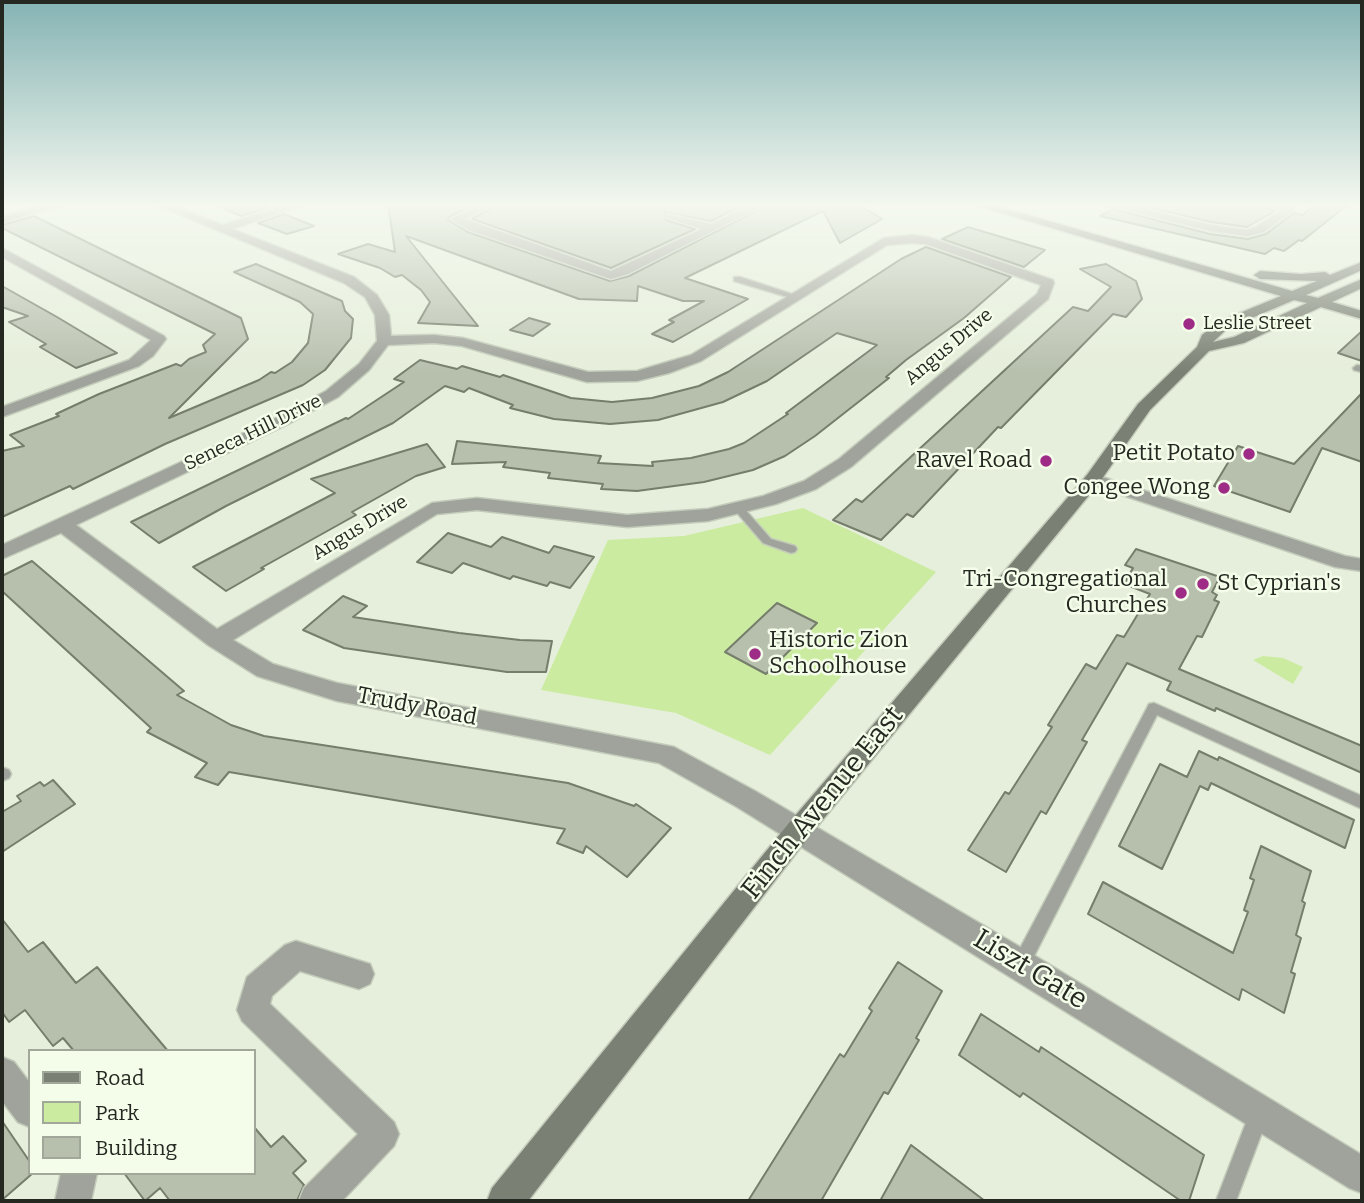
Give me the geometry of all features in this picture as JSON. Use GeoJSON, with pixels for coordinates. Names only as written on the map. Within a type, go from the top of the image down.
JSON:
{"type":"FeatureCollection","features":[{"type":"Feature","properties":{"kind":"main road"},"geometry":{"type":"LineString","coordinates":[[1168,259],[1362,315]]}},
{"type":"Feature","properties":{"kind":"main road"},"geometry":{"type":"LineString","coordinates":[[1202,269],[1301,278],[1360,268]]}},
{"type":"Feature","properties":{"kind":"main road","name":"Finch Avenue East"},"geometry":{"type":"LineString","coordinates":[[505,1201],[798,831],[1093,479],[1144,407],[1204,348],[1211,333],[1240,317],[1360,268]]}},
{"type":"Feature","properties":{"kind":"main road"},"geometry":{"type":"LineString","coordinates":[[1202,269],[1243,291],[1248,300],[1240,317]]}},
{"type":"Feature","properties":{"kind":"main road"},"geometry":{"type":"LineString","coordinates":[[1204,348],[1239,340],[1362,283]]}},
{"type":"Feature","properties":{"kind":"main road"},"geometry":{"type":"LineString","coordinates":[[1267,325],[1318,318],[1362,323]]}},
{"type":"Feature","properties":{"kind":"street"},"geometry":{"type":"LineString","coordinates":[[2,412],[134,363],[148,353],[159,339],[13,259]]}},
{"type":"Feature","properties":{"kind":"street"},"geometry":{"type":"LineString","coordinates":[[297,259],[349,280],[370,295],[382,314],[384,341]]}},
{"type":"Feature","properties":{"kind":"street"},"geometry":{"type":"LineString","coordinates":[[561,259],[611,275],[648,259]]}},
{"type":"Feature","properties":{"kind":"street","name":"Angus Drive"},"geometry":{"type":"LineString","coordinates":[[384,341],[434,339],[463,342],[587,377],[637,376],[664,370],[696,358],[857,259]]}},
{"type":"Feature","properties":{"kind":"street","name":"Angus Drive"},"geometry":{"type":"LineString","coordinates":[[216,640],[432,509],[477,504],[627,521],[708,515],[810,485],[845,463],[1043,296],[1048,283],[980,259]]}},
{"type":"Feature","properties":{"kind":"street","name":"Seneca Hill Drive"},"geometry":{"type":"LineString","coordinates":[[2,553],[282,421],[332,394],[364,367],[384,341]]}},
{"type":"Feature","properties":{"kind":"street"},"geometry":{"type":"LineString","coordinates":[[1093,479],[1342,562],[1362,565]]}},
{"type":"Feature","properties":{"kind":"street","name":"Trudy Road"},"geometry":{"type":"LineString","coordinates":[[62,524],[216,640],[265,670],[337,692],[665,754],[798,831]]}},
{"type":"Feature","properties":{"kind":"street","name":"Liszt Gate"},"geometry":{"type":"LineString","coordinates":[[798,831],[1021,964],[1362,1175]]}},
{"type":"Feature","properties":{"kind":"street"},"geometry":{"type":"LineString","coordinates":[[317,1201],[382,1134],[253,1010],[258,988],[296,955],[359,974]]}},
{"type":"Feature","properties":{"kind":"street"},"geometry":{"type":"LineString","coordinates":[[2,1074],[28,1107]]}},
{"type":"Feature","properties":{"kind":"street"},"geometry":{"type":"LineString","coordinates":[[73,1201],[79,1175]]}},
{"type":"Feature","properties":{"kind":"lane"},"geometry":{"type":"LineString","coordinates":[[737,279],[797,297]]}},
{"type":"Feature","properties":{"kind":"lane"},"geometry":{"type":"LineString","coordinates":[[738,508],[767,541],[791,549]]}},
{"type":"Feature","properties":{"kind":"lane"},"geometry":{"type":"LineString","coordinates":[[1021,964],[1154,708],[1362,803]]}},
{"type":"Feature","properties":{"kind":"lane"},"geometry":{"type":"LineString","coordinates":[[1226,1201],[1260,1112]]}},
{"type":"Feature","properties":{"kind":"green space"},"geometry":{"type":"Polygon","coordinates":[[[803,508],[936,572],[770,755],[676,713],[541,690],[608,540],[684,536],[803,508]]]}},
{"type":"Feature","properties":{"kind":"green space"},"geometry":{"type":"Polygon","coordinates":[[[1263,656],[1283,658],[1303,667],[1293,684],[1253,660],[1263,656]]]}},
{"type":"Feature","properties":{"kind":"building"},"geometry":{"type":"Polygon","coordinates":[[[65,259],[122,259],[241,318],[248,339],[169,418],[259,380],[271,372],[275,373],[292,362],[308,343],[313,314],[300,302],[234,272],[256,264],[342,301],[345,311],[353,319],[351,338],[325,370],[303,385],[165,444],[73,489],[70,486],[2,517],[2,451],[24,446],[10,435],[59,416],[56,414],[99,394],[176,364],[181,366],[189,359],[206,352],[203,345],[215,334],[65,259]]]}},
{"type":"Feature","properties":{"kind":"building"},"geometry":{"type":"Polygon","coordinates":[[[353,259],[425,259],[478,326],[418,323],[430,302],[421,290],[402,275],[395,277],[380,268],[353,259]]]}},
{"type":"Feature","properties":{"kind":"building"},"geometry":{"type":"Polygon","coordinates":[[[470,259],[547,259],[610,281],[629,276],[662,259],[724,259],[685,278],[748,299],[673,342],[652,334],[674,322],[669,320],[704,301],[683,301],[638,286],[637,301],[579,299],[470,259]]]}},
{"type":"Feature","properties":{"kind":"building"},"geometry":{"type":"Polygon","coordinates":[[[586,259],[630,259],[611,268],[586,259]]]}},
{"type":"Feature","properties":{"kind":"building"},"geometry":{"type":"Polygon","coordinates":[[[901,259],[960,259],[1011,277],[964,318],[906,360],[886,377],[889,378],[815,436],[785,456],[753,470],[704,482],[637,491],[601,489],[603,484],[548,478],[550,473],[503,467],[506,462],[452,464],[457,441],[601,456],[598,463],[653,466],[652,462],[691,458],[729,449],[744,443],[788,414],[786,413],[877,345],[837,333],[767,381],[723,402],[658,420],[610,424],[554,419],[510,408],[513,405],[469,388],[464,392],[445,386],[393,423],[226,506],[159,543],[131,522],[348,419],[404,382],[394,379],[420,360],[457,369],[462,366],[500,377],[503,375],[571,398],[612,402],[652,398],[699,386],[728,372],[901,259]]]}},
{"type":"Feature","properties":{"kind":"building"},"geometry":{"type":"Polygon","coordinates":[[[1001,259],[1034,259],[1024,267],[1001,259]]]}},
{"type":"Feature","properties":{"kind":"building"},"geometry":{"type":"Polygon","coordinates":[[[1106,264],[1136,281],[1142,299],[1126,317],[1113,314],[1001,428],[998,427],[913,517],[907,514],[881,540],[833,520],[856,499],[862,502],[1073,307],[1088,311],[1111,287],[1080,269],[1106,264]]]}},
{"type":"Feature","properties":{"kind":"building"},"geometry":{"type":"Polygon","coordinates":[[[2,286],[117,353],[76,368],[40,347],[46,344],[9,322],[28,316],[2,307],[2,286]]]}},
{"type":"Feature","properties":{"kind":"building"},"geometry":{"type":"Polygon","coordinates":[[[529,318],[550,324],[533,336],[510,330],[529,318]]]}},
{"type":"Feature","properties":{"kind":"building"},"geometry":{"type":"Polygon","coordinates":[[[1362,331],[1362,361],[1338,353],[1362,331]]]}},
{"type":"Feature","properties":{"kind":"building"},"geometry":{"type":"Polygon","coordinates":[[[1362,393],[1362,462],[1322,448],[1290,512],[1214,486],[1238,446],[1294,464],[1362,393]]]}},
{"type":"Feature","properties":{"kind":"building"},"geometry":{"type":"Polygon","coordinates":[[[427,444],[445,467],[416,476],[352,512],[356,515],[261,568],[264,569],[226,591],[193,567],[335,493],[311,479],[427,444]]]}},
{"type":"Feature","properties":{"kind":"building"},"geometry":{"type":"Polygon","coordinates":[[[448,533],[491,547],[502,537],[549,553],[554,546],[594,557],[570,588],[550,582],[547,586],[513,576],[510,579],[463,563],[452,573],[417,562],[448,533]]]}},
{"type":"Feature","properties":{"kind":"building"},"geometry":{"type":"Polygon","coordinates":[[[1136,549],[1220,577],[1212,592],[1217,595],[1214,600],[1219,602],[1202,637],[1197,636],[1179,669],[1362,746],[1362,773],[1216,708],[1215,711],[1167,690],[1171,682],[1127,663],[1082,740],[1087,742],[1046,814],[1041,811],[1006,872],[968,850],[1005,792],[1009,794],[1052,727],[1048,725],[1086,664],[1096,669],[1117,635],[1124,637],[1150,594],[1124,584],[1133,568],[1125,565],[1136,549]]]}},
{"type":"Feature","properties":{"kind":"building"},"geometry":{"type":"Polygon","coordinates":[[[32,561],[184,691],[177,695],[231,725],[264,736],[568,783],[634,806],[636,804],[671,828],[627,877],[586,846],[583,853],[557,843],[565,829],[229,772],[218,785],[195,777],[207,763],[147,732],[151,728],[2,591],[2,576],[32,561]]]}},
{"type":"Feature","properties":{"kind":"building"},"geometry":{"type":"Polygon","coordinates":[[[343,596],[367,606],[353,617],[459,633],[552,641],[546,672],[507,672],[344,648],[303,630],[343,596]]]}},
{"type":"Feature","properties":{"kind":"building"},"geometry":{"type":"Polygon","coordinates":[[[777,603],[817,623],[766,674],[725,652],[777,603]]]}},
{"type":"Feature","properties":{"kind":"building"},"geometry":{"type":"Polygon","coordinates":[[[1199,751],[1218,760],[1219,757],[1354,820],[1345,848],[1211,783],[1208,790],[1200,786],[1162,869],[1119,846],[1160,764],[1187,777],[1199,751]]]}},
{"type":"Feature","properties":{"kind":"building"},"geometry":{"type":"Polygon","coordinates":[[[53,780],[75,804],[2,852],[2,812],[21,801],[17,796],[40,782],[44,786],[53,780]]]}},
{"type":"Feature","properties":{"kind":"building"},"geometry":{"type":"Polygon","coordinates":[[[1261,846],[1311,871],[1296,935],[1301,938],[1291,972],[1295,974],[1284,1013],[1242,989],[1239,1000],[1088,914],[1103,882],[1233,953],[1248,912],[1244,910],[1254,880],[1250,878],[1261,846]]]}},
{"type":"Feature","properties":{"kind":"building"},"geometry":{"type":"Polygon","coordinates":[[[2,919],[28,952],[43,942],[76,983],[97,967],[166,1049],[72,1049],[63,1038],[53,1046],[25,1010],[9,1022],[2,1012],[2,919]]]}},
{"type":"Feature","properties":{"kind":"building"},"geometry":{"type":"Polygon","coordinates":[[[898,962],[942,991],[916,1038],[919,1040],[888,1094],[884,1092],[821,1201],[748,1201],[840,1054],[844,1057],[872,1011],[869,1008],[898,962]]]}},
{"type":"Feature","properties":{"kind":"building"},"geometry":{"type":"Polygon","coordinates":[[[981,1014],[1039,1052],[1041,1047],[1204,1155],[1189,1201],[1181,1201],[1023,1093],[1020,1097],[959,1055],[981,1014]]]}},
{"type":"Feature","properties":{"kind":"building"},"geometry":{"type":"Polygon","coordinates":[[[2,1121],[28,1159],[28,1175],[31,1175],[2,1200],[2,1121]]]}},
{"type":"Feature","properties":{"kind":"building"},"geometry":{"type":"Polygon","coordinates":[[[256,1129],[271,1147],[283,1136],[306,1161],[293,1173],[304,1185],[297,1201],[170,1201],[160,1188],[145,1201],[126,1175],[256,1175],[256,1129]]]}},
{"type":"Feature","properties":{"kind":"building"},"geometry":{"type":"Polygon","coordinates":[[[911,1145],[985,1201],[880,1201],[911,1145]]]}},
{"type":"Feature","properties":{"kind":"place","name":"Leslie Street"},"geometry":{"type":"Point","coordinates":[1189,324]}},
{"type":"Feature","properties":{"kind":"place","name":"Petit Potato"},"geometry":{"type":"Point","coordinates":[1249,454]}},
{"type":"Feature","properties":{"kind":"place","name":"Ravel Road"},"geometry":{"type":"Point","coordinates":[1046,461]}},
{"type":"Feature","properties":{"kind":"place","name":"Congee Wong"},"geometry":{"type":"Point","coordinates":[1224,488]}},
{"type":"Feature","properties":{"kind":"place","name":"St Cyprian's"},"geometry":{"type":"Point","coordinates":[1203,584]}},
{"type":"Feature","properties":{"kind":"place","name":"Tri-Congregational Churches"},"geometry":{"type":"Point","coordinates":[1181,593]}},
{"type":"Feature","properties":{"kind":"place","name":"Historic Zion Schoolhouse"},"geometry":{"type":"Point","coordinates":[755,654]}}]}
